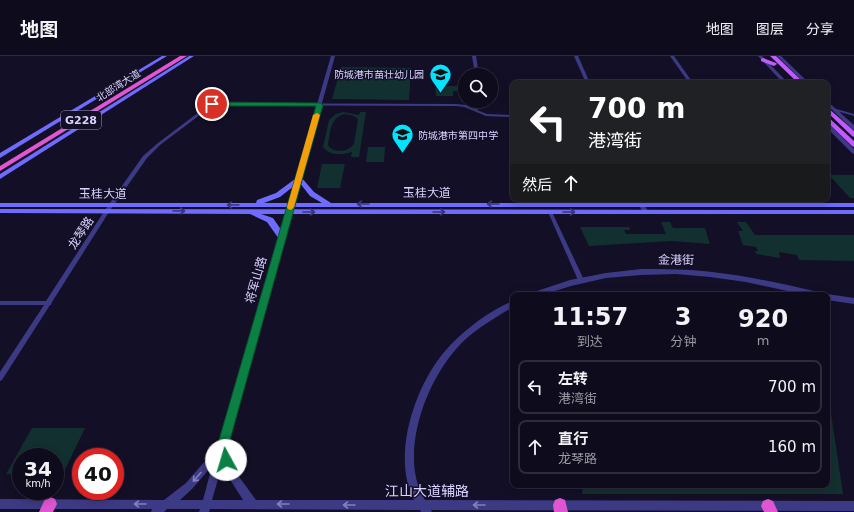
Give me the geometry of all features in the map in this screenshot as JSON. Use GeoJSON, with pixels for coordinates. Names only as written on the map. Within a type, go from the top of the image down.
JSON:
{"type":"FeatureCollection","features":[{"type":"Feature","properties":{"kind":"highway","name":"北部湾大道"},"geometry":{"type":"LineString","coordinates":[[1,167],[174,58],[184,56]]}},
{"type":"Feature","properties":{"kind":"highway"},"geometry":{"type":"LineString","coordinates":[[174,58],[191,56]]}},
{"type":"Feature","properties":{"kind":"main road"},"geometry":{"type":"LineString","coordinates":[[0,156],[165,56]]}},
{"type":"Feature","properties":{"kind":"main road"},"geometry":{"type":"LineString","coordinates":[[0,177],[191,56]]}},
{"type":"Feature","properties":{"kind":"main road"},"geometry":{"type":"LineString","coordinates":[[773,56],[798,80]]}},
{"type":"Feature","properties":{"kind":"main road"},"geometry":{"type":"LineString","coordinates":[[763,57],[780,63],[790,80]]}},
{"type":"Feature","properties":{"kind":"main road"},"geometry":{"type":"LineString","coordinates":[[830,110],[837,114],[854,135]]}},
{"type":"Feature","properties":{"kind":"main road"},"geometry":{"type":"LineString","coordinates":[[830,121],[854,145]]}},
{"type":"Feature","properties":{"kind":"main road"},"geometry":{"type":"LineString","coordinates":[[247,208],[278,195],[299,178],[312,194],[330,204]]}},
{"type":"Feature","properties":{"kind":"main road","name":"玉桂大道"},"geometry":{"type":"LineString","coordinates":[[290,208],[330,204],[640,202],[777,202],[854,205]]}},
{"type":"Feature","properties":{"kind":"main road","name":"玉桂大道"},"geometry":{"type":"LineString","coordinates":[[0,206],[550,212],[854,212]]}},
{"type":"Feature","properties":{"kind":"main road","name":"玉桂大道"},"geometry":{"type":"LineString","coordinates":[[0,211],[109,208]]}},
{"type":"Feature","properties":{"kind":"main road"},"geometry":{"type":"LineString","coordinates":[[247,208],[270,220],[282,237]]}},
{"type":"Feature","properties":{"kind":"street","name":"将军山路"},"geometry":{"type":"LineString","coordinates":[[205,508],[333,56]]}},
{"type":"Feature","properties":{"kind":"street"},"geometry":{"type":"LineString","coordinates":[[474,56],[476,68]]}},
{"type":"Feature","properties":{"kind":"street"},"geometry":{"type":"LineString","coordinates":[[576,56],[587,80]]}},
{"type":"Feature","properties":{"kind":"street"},"geometry":{"type":"LineString","coordinates":[[672,56],[689,80]]}},
{"type":"Feature","properties":{"kind":"street"},"geometry":{"type":"LineString","coordinates":[[779,56],[780,63],[803,80]]}},
{"type":"Feature","properties":{"kind":"street"},"geometry":{"type":"LineString","coordinates":[[763,57],[783,80]]}},
{"type":"Feature","properties":{"kind":"street","name":"龙琴路"},"geometry":{"type":"LineString","coordinates":[[0,378],[109,208],[145,157],[159,144],[212,104],[456,105],[486,115],[510,116]]}},
{"type":"Feature","properties":{"kind":"street"},"geometry":{"type":"LineString","coordinates":[[830,106],[837,114],[854,128]]}},
{"type":"Feature","properties":{"kind":"street"},"geometry":{"type":"LineString","coordinates":[[473,110],[477,108]]}},
{"type":"Feature","properties":{"kind":"street"},"geometry":{"type":"LineString","coordinates":[[837,114],[854,115]]}},
{"type":"Feature","properties":{"kind":"street"},"geometry":{"type":"LineString","coordinates":[[850,124],[854,118]]}},
{"type":"Feature","properties":{"kind":"street"},"geometry":{"type":"LineString","coordinates":[[830,128],[854,152]]}},
{"type":"Feature","properties":{"kind":"street"},"geometry":{"type":"LineString","coordinates":[[640,202],[645,212]]}},
{"type":"Feature","properties":{"kind":"street"},"geometry":{"type":"LineString","coordinates":[[550,212],[581,280]]}},
{"type":"Feature","properties":{"kind":"street","name":"金港街"},"geometry":{"type":"LineString","coordinates":[[543,292],[581,280],[632,272],[692,272],[753,280],[805,292]]}},
{"type":"Feature","properties":{"kind":"street"},"geometry":{"type":"LineString","coordinates":[[830,297],[854,301]]}},
{"type":"Feature","properties":{"kind":"street"},"geometry":{"type":"LineString","coordinates":[[0,303],[49,303]]}},
{"type":"Feature","properties":{"kind":"street"},"geometry":{"type":"LineString","coordinates":[[425,508],[410,481],[410,459],[415,423],[426,387],[444,358],[462,338],[480,323],[510,306]]}},
{"type":"Feature","properties":{"kind":"street"},"geometry":{"type":"LineString","coordinates":[[156,512],[189,486],[223,447]]}},
{"type":"Feature","properties":{"kind":"street"},"geometry":{"type":"LineString","coordinates":[[223,447],[230,474],[238,487],[253,504]]}},
{"type":"Feature","properties":{"kind":"street","name":"江山大道辅路"},"geometry":{"type":"LineString","coordinates":[[0,504],[48,508],[167,504],[205,508],[253,504],[560,509],[770,509],[854,506]]}},
{"type":"Feature","properties":{"kind":"green space"},"geometry":{"type":"Polygon","coordinates":[[[341,67],[411,68],[409,100],[332,99],[341,67]]]}},
{"type":"Feature","properties":{"kind":"green space"},"geometry":{"type":"Polygon","coordinates":[[[435,86],[458,86],[458,91],[453,91],[453,96],[436,96],[435,86]]]}},
{"type":"Feature","properties":{"kind":"green space"},"geometry":{"type":"Polygon","coordinates":[[[343,112],[359,115],[360,112],[366,112],[359,157],[351,157],[352,152],[344,154],[332,153],[323,147],[329,120],[336,114],[343,112]],[[345,114],[336,118],[332,125],[328,144],[329,147],[342,151],[349,149],[354,144],[358,119],[354,116],[345,114]]]}},
{"type":"Feature","properties":{"kind":"green space"},"geometry":{"type":"Polygon","coordinates":[[[368,147],[385,147],[384,162],[366,162],[368,147]]]}},
{"type":"Feature","properties":{"kind":"green space"},"geometry":{"type":"Polygon","coordinates":[[[322,164],[345,164],[340,188],[317,188],[322,164]]]}},
{"type":"Feature","properties":{"kind":"green space"},"geometry":{"type":"Polygon","coordinates":[[[830,175],[854,175],[854,198],[850,198],[830,175]]]}},
{"type":"Feature","properties":{"kind":"green space"},"geometry":{"type":"Polygon","coordinates":[[[661,222],[670,222],[673,228],[705,228],[710,244],[672,241],[589,246],[580,227],[629,227],[630,230],[624,230],[626,234],[666,234],[661,222]]]}},
{"type":"Feature","properties":{"kind":"green space"},"geometry":{"type":"Polygon","coordinates":[[[737,222],[746,222],[755,235],[854,235],[854,261],[799,260],[797,255],[779,252],[780,258],[756,254],[755,251],[758,251],[756,247],[743,245],[738,231],[743,231],[737,222]]]}},
{"type":"Feature","properties":{"kind":"green space"},"geometry":{"type":"Polygon","coordinates":[[[830,406],[843,494],[582,494],[583,488],[830,488],[830,406]]]}},
{"type":"Feature","properties":{"kind":"green space"},"geometry":{"type":"Polygon","coordinates":[[[32,428],[85,428],[75,448],[72,448],[72,455],[64,472],[64,448],[21,448],[32,428]]]}},
{"type":"Feature","properties":{"kind":"green space"},"geometry":{"type":"Polygon","coordinates":[[[12,463],[12,474],[6,474],[12,463]]]}},
{"type":"Feature","properties":{"kind":"slow traffic"},"geometry":{"type":"LineString","coordinates":[[291,207],[317,115]]}},
{"type":"Feature","properties":{"kind":"place","name":"防城港市苗壮幼儿园"},"geometry":{"type":"Point","coordinates":[440,94]}},
{"type":"Feature","properties":{"kind":"place","name":"防城港市第四中学"},"geometry":{"type":"Point","coordinates":[403,154]}},
{"type":"Feature","properties":{"kind":"route"},"geometry":{"type":"LineString","coordinates":[[212,104],[320,105],[223,447],[226,460]]}}]}
